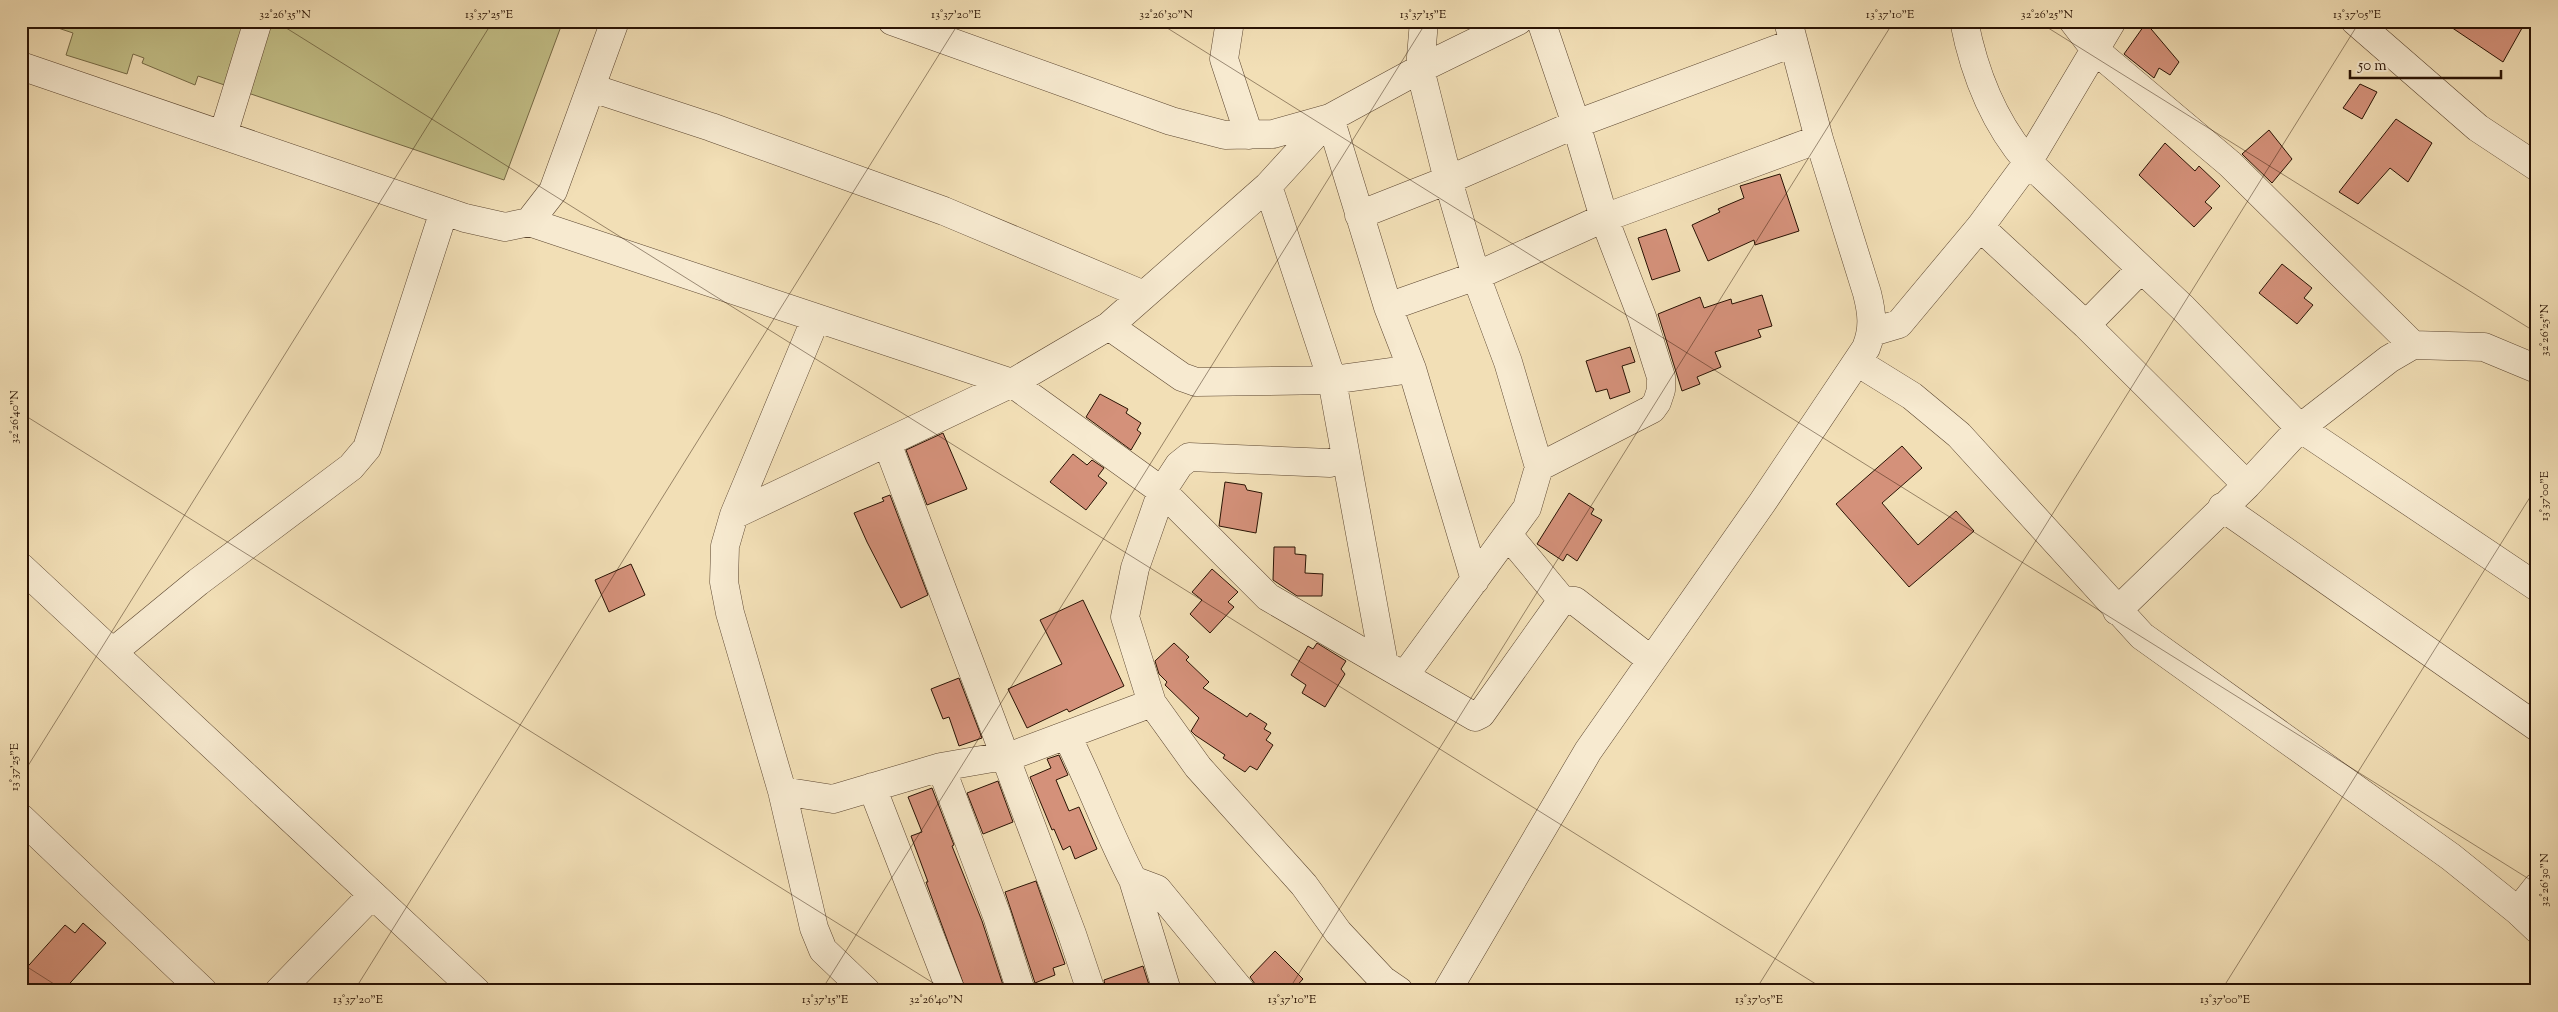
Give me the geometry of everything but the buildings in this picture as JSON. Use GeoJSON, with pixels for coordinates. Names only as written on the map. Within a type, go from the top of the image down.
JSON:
{"type":"FeatureCollection","features":[{"type":"Feature","properties":{"kind":"street"},"geometry":{"type":"LineString","coordinates":[[223,135],[258,21]]}},
{"type":"Feature","properties":{"kind":"street"},"geometry":{"type":"LineString","coordinates":[[529,222],[553,191],[615,21]]}},
{"type":"Feature","properties":{"kind":"street"},"geometry":{"type":"LineString","coordinates":[[892,21],[1170,122],[1225,135],[1273,134],[1330,118],[1420,69],[1518,21]]}},
{"type":"Feature","properties":{"kind":"street"},"geometry":{"type":"LineString","coordinates":[[1230,21],[1224,59],[1249,135]]}},
{"type":"Feature","properties":{"kind":"street"},"geometry":{"type":"LineString","coordinates":[[1395,669],[1475,580],[1508,535],[1527,508],[1539,467],[1508,362],[1476,276],[1448,180],[1420,69],[1424,21]]}},
{"type":"Feature","properties":{"kind":"street"},"geometry":{"type":"LineString","coordinates":[[1539,467],[1652,408],[1657,402],[1661,390],[1661,377],[1642,317],[1604,218],[1576,124],[1541,21]]}},
{"type":"Feature","properties":{"kind":"street"},"geometry":{"type":"LineString","coordinates":[[1964,21],[1968,45],[1998,123],[2011,143],[2028,162],[2183,308],[2300,428],[2537,587]]}},
{"type":"Feature","properties":{"kind":"street"},"geometry":{"type":"LineString","coordinates":[[2073,21],[2096,50],[2230,164],[2413,345]]}},
{"type":"Feature","properties":{"kind":"street"},"geometry":{"type":"LineString","coordinates":[[1872,332],[1900,324],[1980,227],[2028,162],[2112,21]]}},
{"type":"Feature","properties":{"kind":"street"},"geometry":{"type":"LineString","coordinates":[[2355,21],[2478,128],[2537,167]]}},
{"type":"Feature","properties":{"kind":"street"},"geometry":{"type":"LineString","coordinates":[[1359,215],[1448,180],[1791,32],[1819,139],[1868,293],[1872,313],[1872,332],[1857,362],[1762,503],[1588,751],[1447,991]]}},
{"type":"Feature","properties":{"kind":"street"},"geometry":{"type":"LineString","coordinates":[[21,66],[444,211],[505,226],[529,222],[1012,383],[1162,491],[1268,597],[1475,717],[1479,717],[1562,600]]}},
{"type":"Feature","properties":{"kind":"street"},"geometry":{"type":"LineString","coordinates":[[592,88],[711,127],[944,211],[1144,295]]}},
{"type":"Feature","properties":{"kind":"street"},"geometry":{"type":"LineString","coordinates":[[734,515],[1012,383],[1109,326],[1268,186],[1330,118]]}},
{"type":"Feature","properties":{"kind":"street"},"geometry":{"type":"LineString","coordinates":[[1330,118],[1388,307],[1412,369],[1475,580]]}},
{"type":"Feature","properties":{"kind":"street"},"geometry":{"type":"LineString","coordinates":[[1388,307],[1476,276],[1604,218],[1819,139]]}},
{"type":"Feature","properties":{"kind":"street"},"geometry":{"type":"LineString","coordinates":[[1268,186],[1332,380],[1346,457],[1395,669]]}},
{"type":"Feature","properties":{"kind":"street"},"geometry":{"type":"LineString","coordinates":[[114,651],[198,582],[351,467],[367,448],[444,211]]}},
{"type":"Feature","properties":{"kind":"street"},"geometry":{"type":"LineString","coordinates":[[1980,227],[2086,325],[2247,485]]}},
{"type":"Feature","properties":{"kind":"street"},"geometry":{"type":"LineString","coordinates":[[2086,325],[2141,269]]}},
{"type":"Feature","properties":{"kind":"street"},"geometry":{"type":"LineString","coordinates":[[816,318],[734,515],[725,546],[724,582],[730,613],[782,791],[814,928],[823,950],[866,991]]}},
{"type":"Feature","properties":{"kind":"street"},"geometry":{"type":"LineString","coordinates":[[1109,326],[1182,377],[1196,382],[1332,380],[1412,369]]}},
{"type":"Feature","properties":{"kind":"street"},"geometry":{"type":"LineString","coordinates":[[2117,611],[2222,507],[2247,485],[2300,428],[2389,359],[2413,345],[2484,347],[2537,369]]}},
{"type":"Feature","properties":{"kind":"street"},"geometry":{"type":"LineString","coordinates":[[1857,362],[1912,396],[1959,435],[2041,523],[2117,611],[2142,636],[2169,657],[2451,857],[2528,920],[2537,886]]}},
{"type":"Feature","properties":{"kind":"street"},"geometry":{"type":"LineString","coordinates":[[887,443],[1006,756],[1072,934],[1091,991]]}},
{"type":"Feature","properties":{"kind":"street"},"geometry":{"type":"LineString","coordinates":[[1346,457],[1330,463],[1189,457],[1179,465],[1162,491],[1135,568],[1125,617],[1152,703],[1198,767],[1304,885],[1338,932],[1383,980],[1399,991]]}},
{"type":"Feature","properties":{"kind":"street"},"geometry":{"type":"LineString","coordinates":[[2222,507],[2537,727]]}},
{"type":"Feature","properties":{"kind":"street"},"geometry":{"type":"LineString","coordinates":[[1508,535],[1562,600],[1575,601],[1651,660]]}},
{"type":"Feature","properties":{"kind":"street"},"geometry":{"type":"LineString","coordinates":[[21,566],[114,651],[372,896],[476,991]]}},
{"type":"Feature","properties":{"kind":"street"},"geometry":{"type":"LineString","coordinates":[[782,791],[834,799],[942,767],[1006,756],[1067,736],[1152,703]]}},
{"type":"Feature","properties":{"kind":"street"},"geometry":{"type":"LineString","coordinates":[[1067,736],[1089,781],[1105,824],[1133,880],[1167,991]]}},
{"type":"Feature","properties":{"kind":"street"},"geometry":{"type":"LineString","coordinates":[[942,767],[997,916],[1021,991]]}},
{"type":"Feature","properties":{"kind":"street"},"geometry":{"type":"LineString","coordinates":[[872,787],[951,991]]}},
{"type":"Feature","properties":{"kind":"street"},"geometry":{"type":"LineString","coordinates":[[21,818],[203,991]]}},
{"type":"Feature","properties":{"kind":"street"},"geometry":{"type":"LineString","coordinates":[[1133,880],[1157,889],[1241,991]]}},
{"type":"Feature","properties":{"kind":"street"},"geometry":{"type":"LineString","coordinates":[[279,991],[372,896]]}},
{"type":"Feature","properties":{"kind":"shaded area"},"geometry":{"type":"Polygon","coordinates":[[[37,21],[563,21],[504,180],[198,76],[195,85],[142,63],[144,58],[133,54],[127,74],[66,55],[73,33],[37,21]]]}}]}
